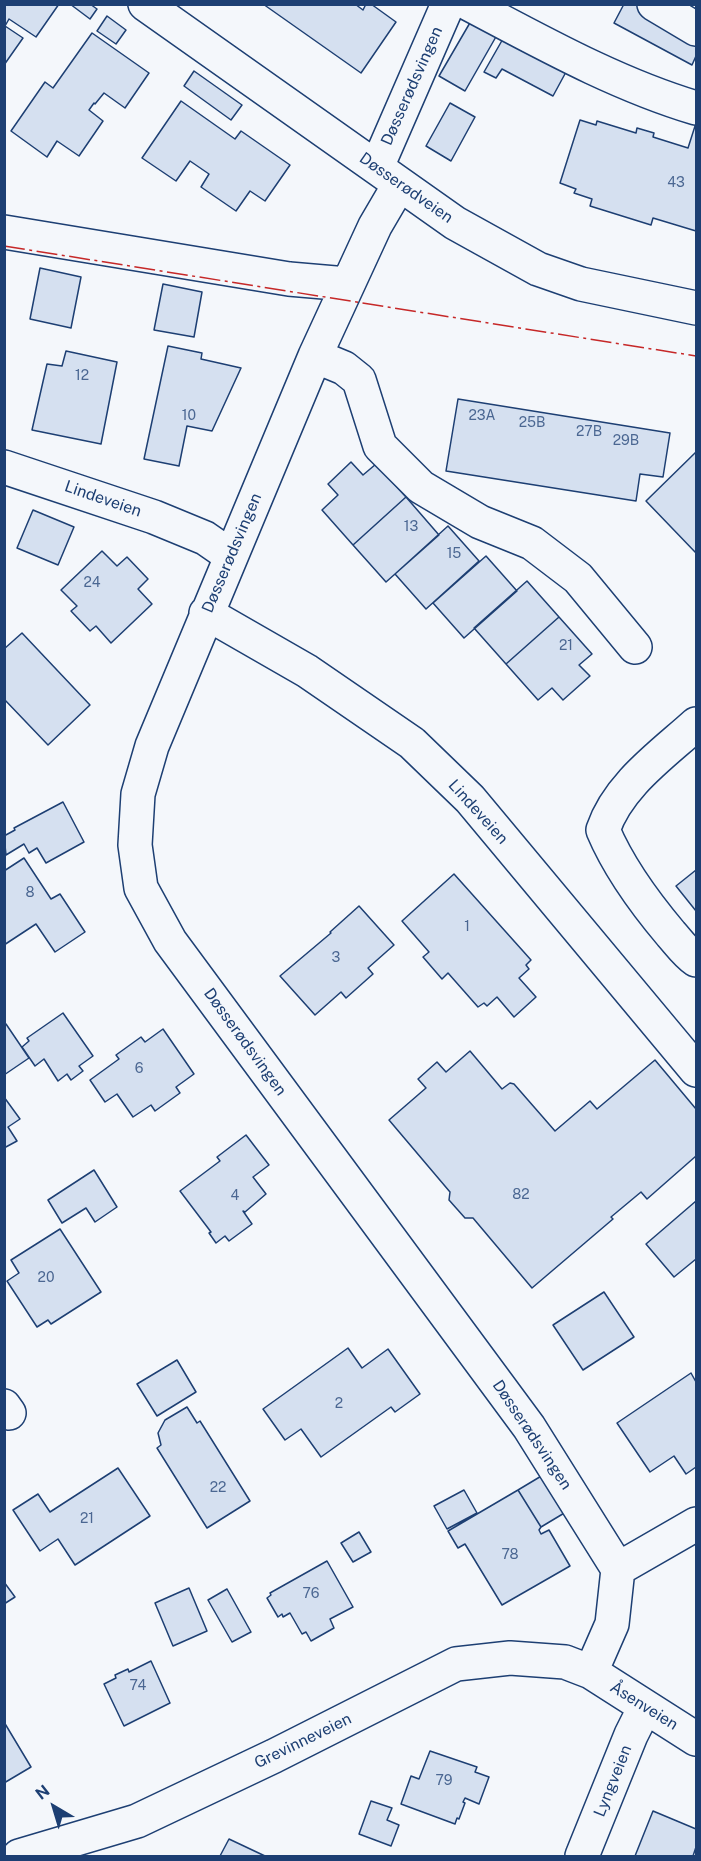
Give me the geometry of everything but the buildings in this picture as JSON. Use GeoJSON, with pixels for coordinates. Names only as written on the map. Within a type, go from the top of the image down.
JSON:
{"type":"FeatureCollection","features":[{"type":"Feature","properties":{"kind":"street","name":"Døsserødveien"},"geometry":{"type":"LineString","coordinates":[[145,4],[455,223],[538,269],[581,284],[696,308]]}},
{"type":"Feature","properties":{"kind":"street","name":"Døsserødsvingen"},"geometry":{"type":"LineString","coordinates":[[448,4],[388,176],[375,226],[315,356],[152,746],[138,794],[135,844],[141,888],[170,941],[529,1427],[618,1569]]}},
{"type":"Feature","properties":{"kind":"street"},"geometry":{"type":"LineString","coordinates":[[469,4],[568,57],[646,91],[693,100]]}},
{"type":"Feature","properties":{"kind":"street"},"geometry":{"type":"LineString","coordinates":[[654,4],[696,28]]}},
{"type":"Feature","properties":{"kind":"street"},"geometry":{"type":"LineString","coordinates":[[4,232],[289,279],[347,284]]}},
{"type":"Feature","properties":{"kind":"street"},"geometry":{"type":"LineString","coordinates":[[315,356],[344,368],[359,380],[380,446],[421,487],[480,522],[532,543],[578,578],[635,647]]}},
{"type":"Feature","properties":{"kind":"street","name":"Lindeveien"},"geometry":{"type":"LineString","coordinates":[[4,467],[154,517],[205,538],[231,556]]}},
{"type":"Feature","properties":{"kind":"street","name":"Lindeveien"},"geometry":{"type":"LineString","coordinates":[[206,613],[307,671],[412,743],[470,800],[696,1070]]}},
{"type":"Feature","properties":{"kind":"street"},"geometry":{"type":"LineString","coordinates":[[696,724],[630,784],[607,817],[603,830],[613,854],[652,912],[696,960]]}},
{"type":"Feature","properties":{"kind":"street"},"geometry":{"type":"LineString","coordinates":[[591,1672],[612,1623],[618,1569],[696,1524]]}},
{"type":"Feature","properties":{"kind":"street","name":"Grevinneveien"},"geometry":{"type":"LineString","coordinates":[[19,1857],[137,1821],[456,1665],[510,1658],[565,1662],[591,1672]]}},
{"type":"Feature","properties":{"kind":"street","name":"Åsenveien"},"geometry":{"type":"LineString","coordinates":[[591,1672],[696,1739]]}},
{"type":"Feature","properties":{"kind":"street","name":"Lyngveien"},"geometry":{"type":"LineString","coordinates":[[582,1857],[631,1735],[645,1707]]}},
{"type":"Feature","properties":{"kind":"power"},"geometry":{"type":"LineString","coordinates":[[4,246],[696,356]]}}]}
